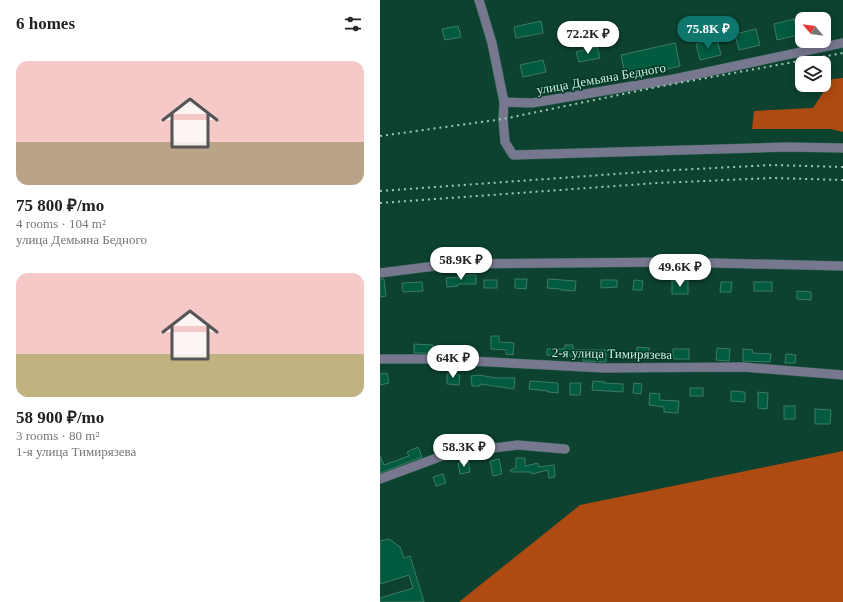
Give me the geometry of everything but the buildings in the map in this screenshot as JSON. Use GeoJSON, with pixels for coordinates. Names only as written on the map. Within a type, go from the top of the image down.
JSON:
{"type":"FeatureCollection","features":[{"type":"Feature","properties":{"kind":"street"},"geometry":{"type":"LineString","coordinates":[[479,0],[495,59],[504,102],[503,119],[505,142],[513,155],[786,147],[843,148]]}},
{"type":"Feature","properties":{"kind":"street","name":"улица Демьяна Бедного"},"geometry":{"type":"LineString","coordinates":[[504,102],[532,103],[674,79],[843,42]]}},
{"type":"Feature","properties":{"kind":"street"},"geometry":{"type":"LineString","coordinates":[[380,273],[451,264],[674,262],[843,266]]}},
{"type":"Feature","properties":{"kind":"street","name":"2-я улица Тимирязева"},"geometry":{"type":"LineString","coordinates":[[380,359],[433,359],[604,368],[743,367],[843,375]]}},
{"type":"Feature","properties":{"kind":"street"},"geometry":{"type":"LineString","coordinates":[[380,479],[450,453],[518,445],[565,449]]}},
{"type":"Feature","properties":{"kind":"shaded area"},"geometry":{"type":"Polygon","coordinates":[[[843,78],[843,132],[831,129],[752,129],[754,111],[813,108],[823,92],[831,92],[832,79],[843,78]]]}},
{"type":"Feature","properties":{"kind":"shaded area"},"geometry":{"type":"Polygon","coordinates":[[[843,451],[843,602],[459,602],[580,505],[843,451]]]}},
{"type":"Feature","properties":{"kind":"railway"},"geometry":{"type":"LineString","coordinates":[[380,136],[503,119],[657,87],[843,53]]}},
{"type":"Feature","properties":{"kind":"railway"},"geometry":{"type":"LineString","coordinates":[[380,191],[657,171],[772,165],[843,167]]}},
{"type":"Feature","properties":{"kind":"railway"},"geometry":{"type":"LineString","coordinates":[[380,203],[657,183],[772,178],[843,180]]}}]}
